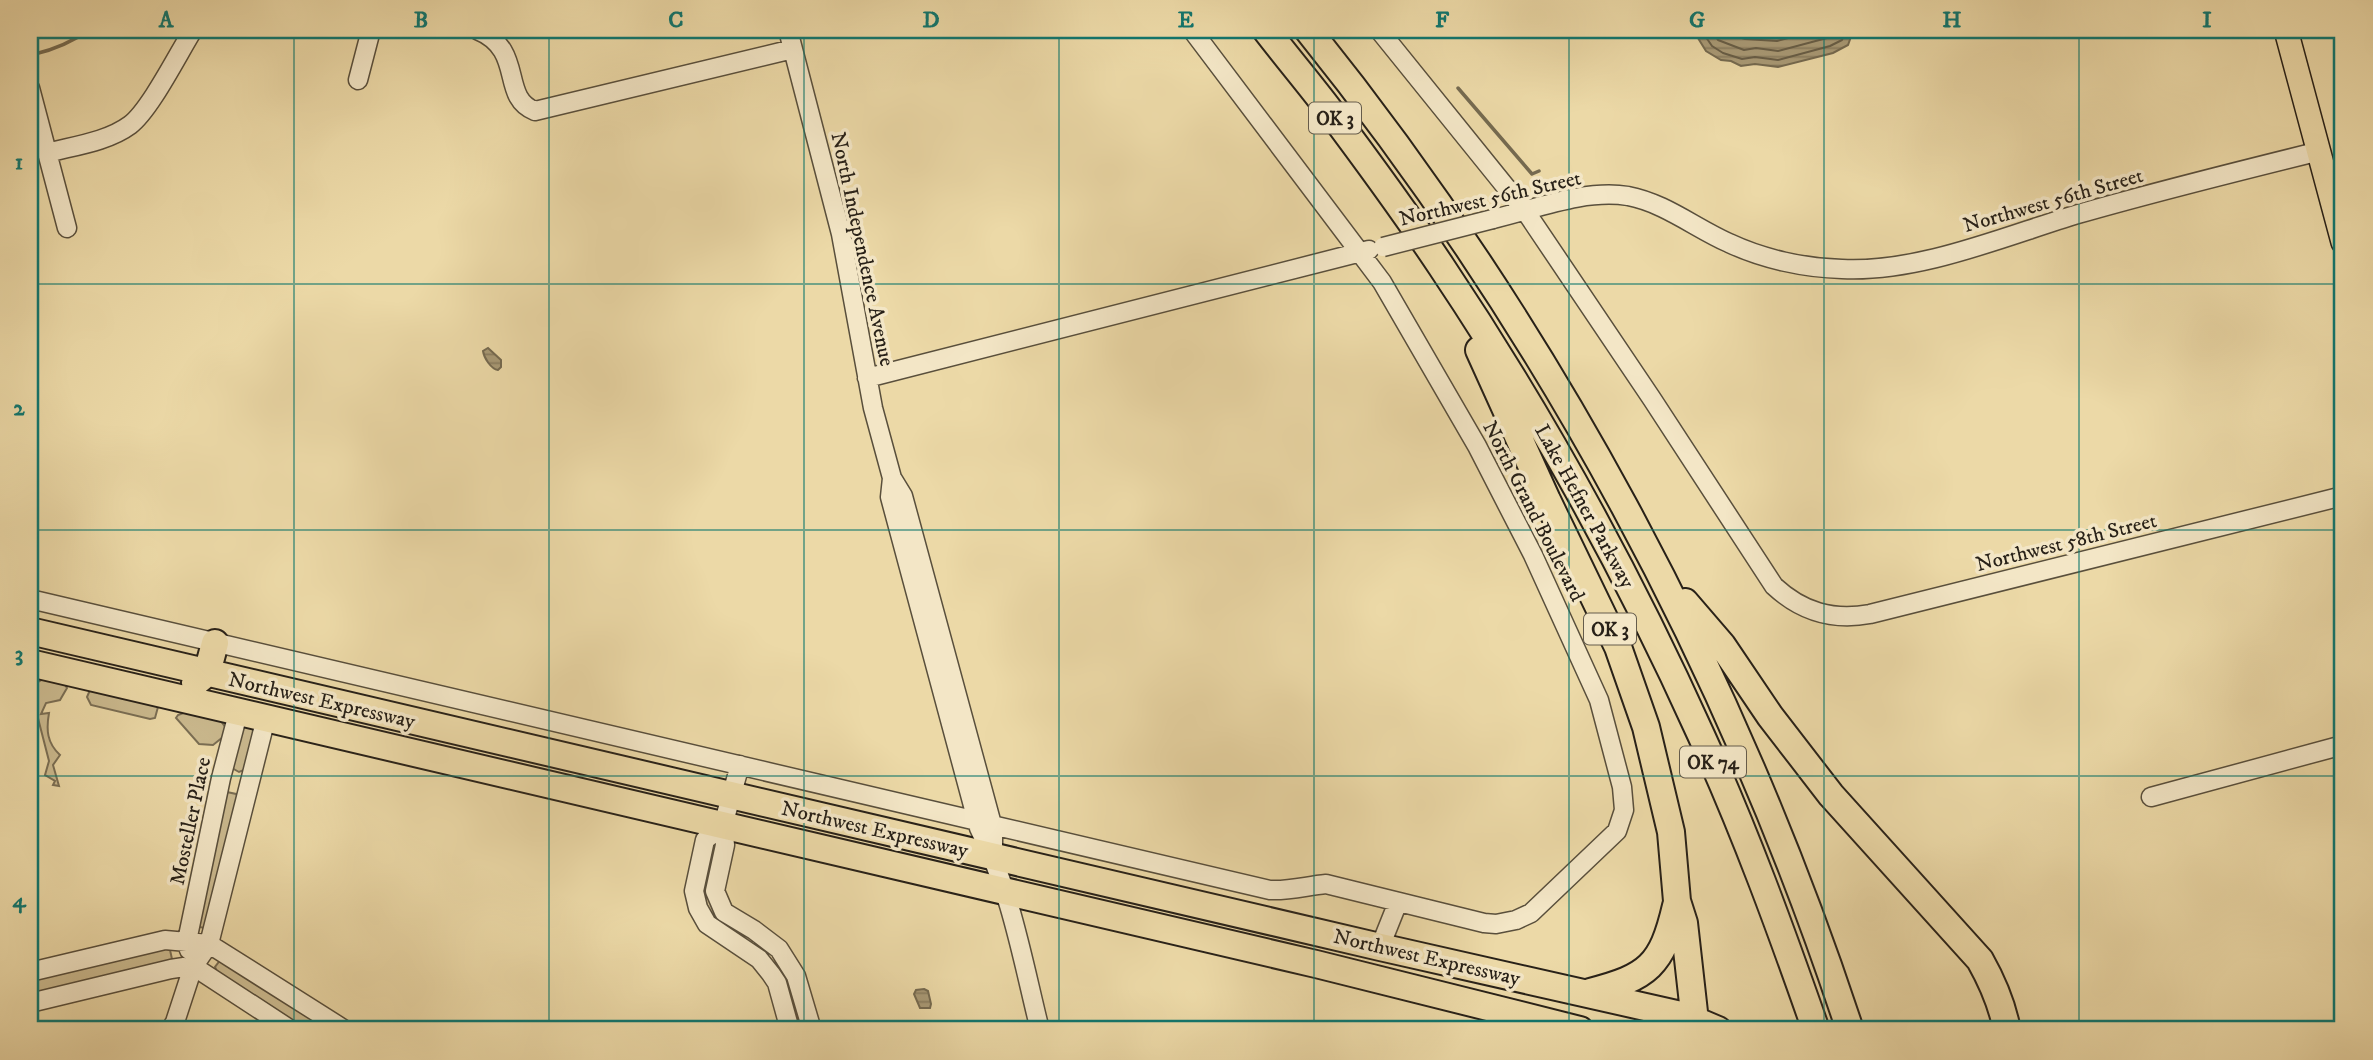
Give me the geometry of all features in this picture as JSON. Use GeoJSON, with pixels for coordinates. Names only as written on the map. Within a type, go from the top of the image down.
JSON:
{"type":"FeatureCollection","features":[{"type":"Feature","properties":{"kind":"highway","name":"Lake Hefner Parkway"},"geometry":{"type":"LineString","coordinates":[[1266,30],[1348,135],[1441,266],[1565,465],[1639,604],[1701,735],[1774,913],[1816,1030]]}},
{"type":"Feature","properties":{"kind":"highway","name":"Lake Hefner Parkway"},"geometry":{"type":"LineString","coordinates":[[1308,30],[1428,190],[1489,280],[1579,425],[1658,570],[1724,708],[1783,843],[1850,1030]]}},
{"type":"Feature","properties":{"kind":"highway","name":"OK 3"},"geometry":{"type":"LineString","coordinates":[[1441,266],[1623,660],[1656,765],[1671,832],[1677,901],[1684,923],[1703,1027]]}},
{"type":"Feature","properties":{"kind":"highway","name":"OK 3"},"geometry":{"type":"LineString","coordinates":[[1658,570],[1722,645],[1770,716],[1831,795],[1980,960],[1994,985],[2007,1030]]}},
{"type":"Feature","properties":{"kind":"highway","name":"Northwest Expressway"},"geometry":{"type":"LineString","coordinates":[[30,631],[1685,1016],[1703,1027]]}},
{"type":"Feature","properties":{"kind":"highway"},"geometry":{"type":"LineString","coordinates":[[177,698],[207,673],[215,643]]}},
{"type":"Feature","properties":{"kind":"highway","name":"Northwest Expressway"},"geometry":{"type":"LineString","coordinates":[[30,663],[1420,989],[1515,1022],[1580,1030]]}},
{"type":"Feature","properties":{"kind":"highway"},"geometry":{"type":"LineString","coordinates":[[253,715],[245,703],[277,689]]}},
{"type":"Feature","properties":{"kind":"highway"},"geometry":{"type":"LineString","coordinates":[[1586,993],[1634,979],[1659,957],[1666,943],[1677,901]]}},
{"type":"Feature","properties":{"kind":"highway"},"geometry":{"type":"LineString","coordinates":[[1316,964],[1373,956],[1380,947]]}},
{"type":"Feature","properties":{"kind":"highway"},"geometry":{"type":"LineString","coordinates":[[1420,989],[1428,979],[1435,977],[1547,985]]}},
{"type":"Feature","properties":{"kind":"main road"},"geometry":{"type":"LineString","coordinates":[[2286,30],[2343,242]]}},
{"type":"Feature","properties":{"kind":"street"},"geometry":{"type":"LineString","coordinates":[[47,153],[106,137],[130,125],[145,109],[193,30]]}},
{"type":"Feature","properties":{"kind":"street"},"geometry":{"type":"LineString","coordinates":[[358,80],[371,30]]}},
{"type":"Feature","properties":{"kind":"street"},"geometry":{"type":"LineString","coordinates":[[477,30],[487,34],[503,48],[520,101],[535,111],[793,49]]}},
{"type":"Feature","properties":{"kind":"street","name":"North Independence Avenue"},"geometry":{"type":"LineString","coordinates":[[788,30],[841,234],[867,378],[892,478],[890,497],[1005,892],[1040,1030]]}},
{"type":"Feature","properties":{"kind":"street","name":"North Grand Boulevard"},"geometry":{"type":"LineString","coordinates":[[1192,30],[1382,282],[1477,446],[1537,562],[1598,700],[1622,787],[1624,810],[1617,831],[1531,913],[1516,920],[1496,924],[1398,902]]}},
{"type":"Feature","properties":{"kind":"street"},"geometry":{"type":"LineString","coordinates":[[1379,30],[1526,212]]}},
{"type":"Feature","properties":{"kind":"street"},"geometry":{"type":"LineString","coordinates":[[30,88],[67,228]]}},
{"type":"Feature","properties":{"kind":"street","name":"Northwest 56th Street"},"geometry":{"type":"LineString","coordinates":[[867,378],[1587,197],[1627,196],[1664,208],[1729,243],[1783,261],[1843,269],[1878,268],[1932,259],[2092,210],[2319,151]]}},
{"type":"Feature","properties":{"kind":"street","name":"Northwest 58th Street"},"geometry":{"type":"LineString","coordinates":[[1526,212],[1774,586],[1799,606],[1835,617],[1870,614],[2343,496]]}},
{"type":"Feature","properties":{"kind":"street","name":"Northwest Expressway"},"geometry":{"type":"LineString","coordinates":[[30,599],[1270,890],[1289,891],[1326,884],[1398,902]]}},
{"type":"Feature","properties":{"kind":"street"},"geometry":{"type":"LineString","coordinates":[[30,1003],[189,967],[209,944],[248,785],[253,715]]}},
{"type":"Feature","properties":{"kind":"street","name":"Mosteller Place"},"geometry":{"type":"LineString","coordinates":[[187,941],[221,778],[236,721],[253,715]]}},
{"type":"Feature","properties":{"kind":"street"},"geometry":{"type":"LineString","coordinates":[[2151,797],[2343,745]]}},
{"type":"Feature","properties":{"kind":"street"},"geometry":{"type":"LineString","coordinates":[[740,765],[723,825],[725,845],[715,891],[724,912],[779,948],[796,976],[812,1030]]}},
{"type":"Feature","properties":{"kind":"street"},"geometry":{"type":"LineString","coordinates":[[221,778],[248,785]]}},
{"type":"Feature","properties":{"kind":"street"},"geometry":{"type":"LineString","coordinates":[[723,825],[705,840],[694,891],[698,908],[706,924],[759,958],[778,983],[790,1030]]}},
{"type":"Feature","properties":{"kind":"street"},"geometry":{"type":"LineString","coordinates":[[1380,947],[1398,902]]}},
{"type":"Feature","properties":{"kind":"street"},"geometry":{"type":"LineString","coordinates":[[726,939],[740,921]]}},
{"type":"Feature","properties":{"kind":"street"},"geometry":{"type":"LineString","coordinates":[[30,972],[165,940],[209,944],[345,1030]]}},
{"type":"Feature","properties":{"kind":"street"},"geometry":{"type":"LineString","coordinates":[[170,1030],[175,1022],[189,967],[187,941]]}},
{"type":"Feature","properties":{"kind":"street"},"geometry":{"type":"LineString","coordinates":[[189,967],[291,1030]]}},
{"type":"Feature","properties":{"kind":"street"},"geometry":{"type":"LineString","coordinates":[[771,974],[792,967]]}},
{"type":"Feature","properties":{"kind":"shaded area"},"geometry":{"type":"Polygon","coordinates":[[[45,678],[64,683],[67,688],[60,700],[46,703],[41,714],[49,713],[48,736],[60,755],[53,765],[59,786],[53,785],[55,781],[45,775],[49,761],[31,691],[34,684],[45,678]]]}},
{"type":"Feature","properties":{"kind":"shaded area"},"geometry":{"type":"Polygon","coordinates":[[[90,690],[156,704],[158,707],[155,718],[91,705],[87,697],[90,690]]]}},
{"type":"Feature","properties":{"kind":"shaded area"},"geometry":{"type":"Polygon","coordinates":[[[186,712],[220,720],[226,728],[223,737],[213,745],[199,744],[176,718],[186,712]]]}},
{"type":"Feature","properties":{"kind":"shaded area"},"geometry":{"type":"Polygon","coordinates":[[[241,723],[256,726],[244,770],[239,772],[232,768],[241,723]]]}},
{"type":"Feature","properties":{"kind":"shaded area"},"geometry":{"type":"Polygon","coordinates":[[[227,792],[236,794],[239,799],[208,922],[204,928],[195,926],[227,792]]]}},
{"type":"Feature","properties":{"kind":"shaded area"},"geometry":{"type":"Polygon","coordinates":[[[717,835],[723,921],[718,926],[711,916],[705,896],[707,874],[717,835]]]}},
{"type":"Feature","properties":{"kind":"shaded area"},"geometry":{"type":"Polygon","coordinates":[[[160,947],[170,950],[172,959],[165,964],[30,997],[30,979],[160,947]]]}},
{"type":"Feature","properties":{"kind":"shaded area"},"geometry":{"type":"Polygon","coordinates":[[[221,959],[333,1030],[304,1030],[218,974],[215,967],[221,959]]]}},
{"type":"Feature","properties":{"kind":"water"},"geometry":{"type":"Polygon","coordinates":[[[1693,30],[1857,30],[1853,31],[1848,45],[1833,53],[1778,67],[1755,64],[1741,66],[1721,60],[1706,51],[1693,30]]]}},
{"type":"Feature","properties":{"kind":"water"},"geometry":{"type":"Polygon","coordinates":[[[488,348],[501,360],[498,370],[490,365],[485,357],[483,351],[488,348]]]}},
{"type":"Feature","properties":{"kind":"water"},"geometry":{"type":"Polygon","coordinates":[[[916,990],[928,991],[930,1008],[920,1008],[914,994],[916,990]]]}},
{"type":"Feature","properties":{"kind":"waterway"},"geometry":{"type":"LineString","coordinates":[[35,54],[64,45],[89,30]]}},
{"type":"Feature","properties":{"kind":"waterway"},"geometry":{"type":"LineString","coordinates":[[1458,88],[1532,174],[1539,171]]}}]}
